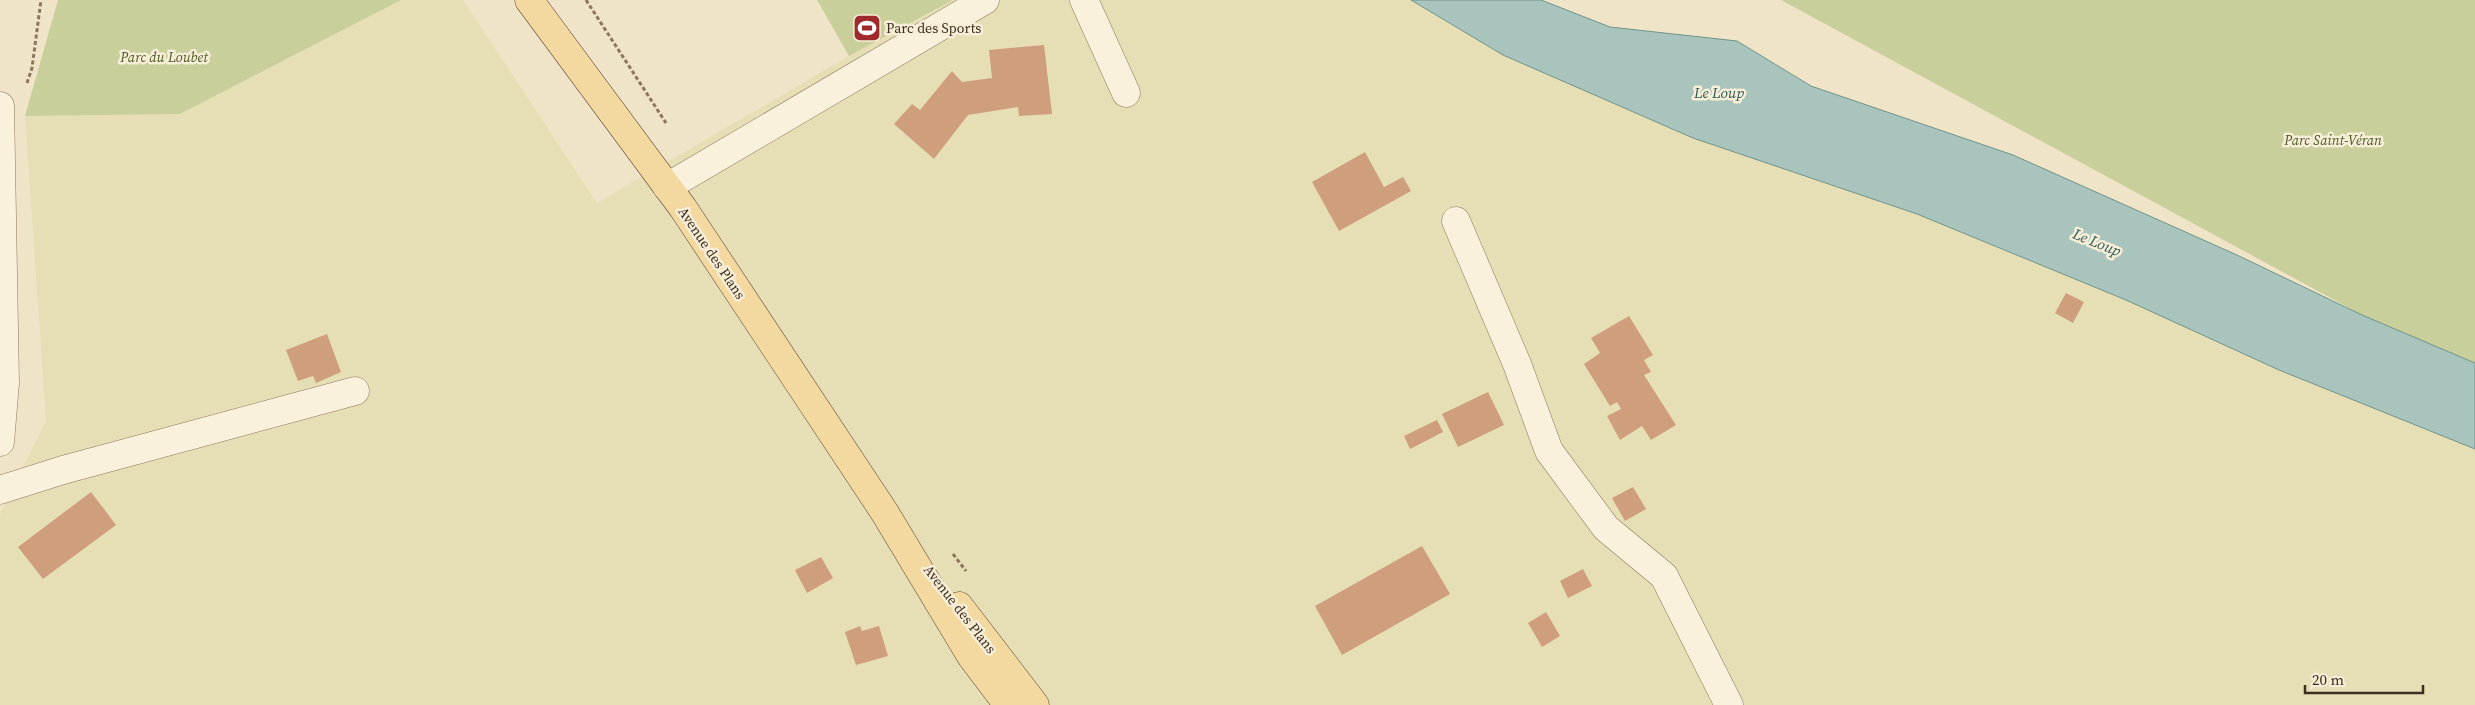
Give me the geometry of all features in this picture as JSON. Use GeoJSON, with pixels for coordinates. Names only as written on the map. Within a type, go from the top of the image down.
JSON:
{"type":"FeatureCollection","features":[{"type":"Feature","properties":{"kind":"main road","name":"Avenue des Plans"},"geometry":{"type":"LineString","coordinates":[[529,0],[667,187],[885,513],[971,656],[1008,705]]}},
{"type":"Feature","properties":{"kind":"main road","name":"Avenue des Plans"},"geometry":{"type":"LineString","coordinates":[[885,513],[1035,705]]}},
{"type":"Feature","properties":{"kind":"street"},"geometry":{"type":"LineString","coordinates":[[667,187],[985,0]]}},
{"type":"Feature","properties":{"kind":"street"},"geometry":{"type":"LineString","coordinates":[[1084,0],[1126,93]]}},
{"type":"Feature","properties":{"kind":"street"},"geometry":{"type":"LineString","coordinates":[[0,106],[5,383],[0,442]]}},
{"type":"Feature","properties":{"kind":"street"},"geometry":{"type":"LineString","coordinates":[[1456,221],[1517,364],[1549,451],[1606,528],[1664,576],[1729,705]]}},
{"type":"Feature","properties":{"kind":"street"},"geometry":{"type":"LineString","coordinates":[[0,490],[62,470],[355,391]]}},
{"type":"Feature","properties":{"kind":"path"},"geometry":{"type":"LineString","coordinates":[[26,86],[32,68],[41,0]]}},
{"type":"Feature","properties":{"kind":"shaded area"},"geometry":{"type":"Polygon","coordinates":[[[401,0],[463,0],[597,203],[849,56],[953,0],[1411,0],[1503,55],[1693,138],[1917,214],[2126,300],[2279,370],[2475,449],[2475,705],[0,705],[0,514],[46,421],[25,116],[180,114],[401,0]]]}},
{"type":"Feature","properties":{"kind":"green space","name":"Parc du Loubet"},"geometry":{"type":"Polygon","coordinates":[[[58,0],[401,0],[180,114],[25,116],[58,0]]]}},
{"type":"Feature","properties":{"kind":"green space","name":"Parc des Sports"},"geometry":{"type":"Polygon","coordinates":[[[817,0],[953,0],[849,56],[817,0]]]}},
{"type":"Feature","properties":{"kind":"green space","name":"Parc Saint-Véran"},"geometry":{"type":"Polygon","coordinates":[[[1781,0],[2475,0],[2475,363],[2362,315],[1781,0]]]}},
{"type":"Feature","properties":{"kind":"water","name":"Le Loup"},"geometry":{"type":"Polygon","coordinates":[[[1411,0],[1541,0],[1610,27],[1737,41],[1811,86],[2013,155],[2237,255],[2362,315],[2475,363],[2475,449],[2279,370],[2126,300],[1917,214],[1693,138],[1503,55],[1411,0]]]}},
{"type":"Feature","properties":{"kind":"building"},"geometry":{"type":"Polygon","coordinates":[[[1044,45],[1052,114],[1019,116],[1018,107],[968,115],[934,159],[894,124],[912,104],[920,110],[952,71],[962,82],[992,78],[989,50],[1044,45]]]}},
{"type":"Feature","properties":{"kind":"building"},"geometry":{"type":"Polygon","coordinates":[[[1365,152],[1384,187],[1403,177],[1411,191],[1339,231],[1312,182],[1365,152]]]}},
{"type":"Feature","properties":{"kind":"building"},"geometry":{"type":"Polygon","coordinates":[[[2066,293],[2084,302],[2073,323],[2055,313],[2066,293]]]}},
{"type":"Feature","properties":{"kind":"building"},"geometry":{"type":"Polygon","coordinates":[[[1629,316],[1653,355],[1644,360],[1651,372],[1644,375],[1676,425],[1651,440],[1642,426],[1620,440],[1607,416],[1621,409],[1617,402],[1610,406],[1584,364],[1600,353],[1591,338],[1629,316]]]}},
{"type":"Feature","properties":{"kind":"building"},"geometry":{"type":"Polygon","coordinates":[[[327,334],[341,372],[316,383],[313,376],[298,381],[286,350],[327,334]]]}},
{"type":"Feature","properties":{"kind":"building"},"geometry":{"type":"Polygon","coordinates":[[[1488,392],[1504,425],[1458,447],[1442,414],[1488,392]]]}},
{"type":"Feature","properties":{"kind":"building"},"geometry":{"type":"Polygon","coordinates":[[[1437,420],[1443,432],[1410,449],[1404,436],[1437,420]]]}},
{"type":"Feature","properties":{"kind":"building"},"geometry":{"type":"Polygon","coordinates":[[[1633,487],[1646,509],[1625,521],[1612,498],[1633,487]]]}},
{"type":"Feature","properties":{"kind":"building"},"geometry":{"type":"Polygon","coordinates":[[[91,492],[116,525],[43,579],[18,547],[91,492]]]}},
{"type":"Feature","properties":{"kind":"building"},"geometry":{"type":"Polygon","coordinates":[[[1422,546],[1450,594],[1342,655],[1315,606],[1422,546]]]}},
{"type":"Feature","properties":{"kind":"building"},"geometry":{"type":"Polygon","coordinates":[[[821,557],[833,578],[807,593],[795,570],[821,557]]]}},
{"type":"Feature","properties":{"kind":"building"},"geometry":{"type":"Polygon","coordinates":[[[1583,569],[1592,586],[1568,598],[1560,581],[1583,569]]]}},
{"type":"Feature","properties":{"kind":"building"},"geometry":{"type":"Polygon","coordinates":[[[1546,612],[1560,636],[1542,647],[1528,623],[1546,612]]]}},
{"type":"Feature","properties":{"kind":"building"},"geometry":{"type":"Polygon","coordinates":[[[860,626],[862,631],[879,626],[888,656],[856,665],[845,632],[860,626]]]}},
{"type":"Feature","properties":{"kind":"place","name":"Parc des Sports"},"geometry":{"type":"Point","coordinates":[867,28]}}]}
